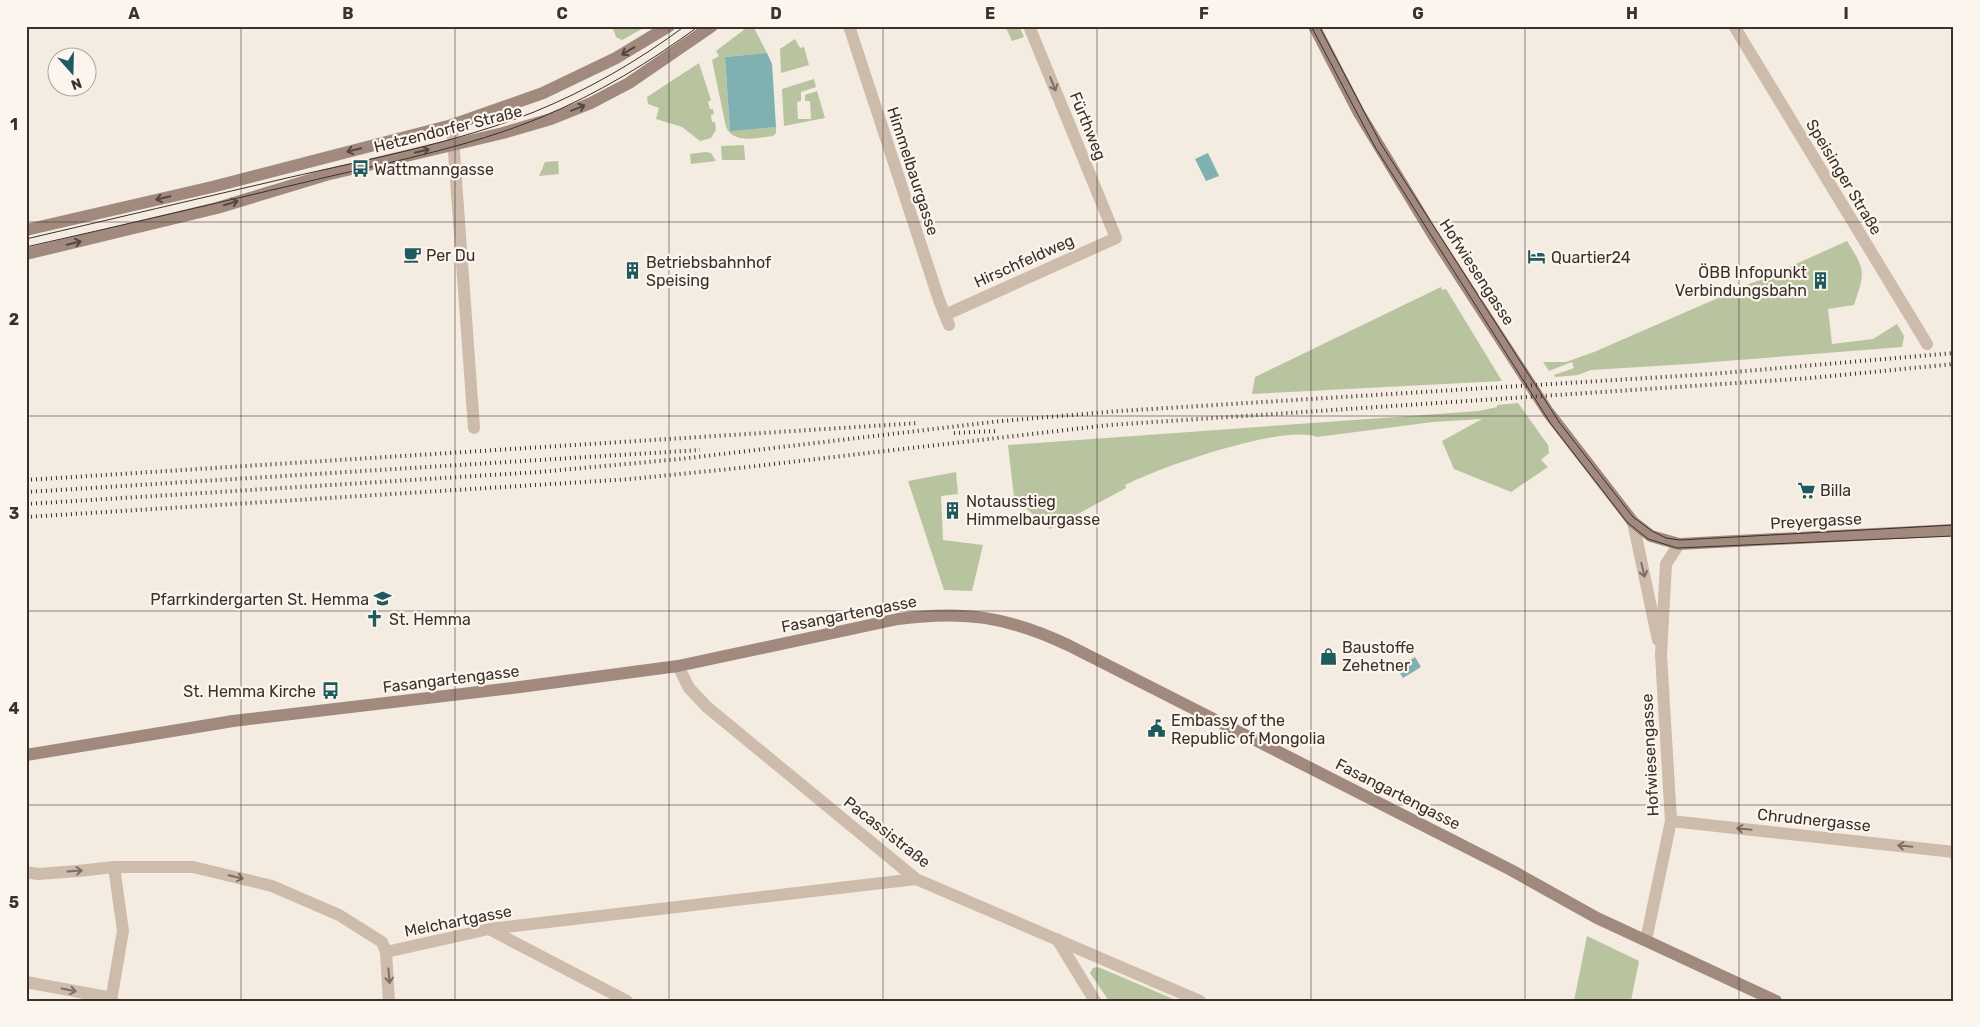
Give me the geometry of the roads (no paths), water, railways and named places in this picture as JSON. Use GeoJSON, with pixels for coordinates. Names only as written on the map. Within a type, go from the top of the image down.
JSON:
{"type":"FeatureCollection","features":[{"type":"Feature","properties":{"kind":"main road","name":"Hetzendorfer Straße"},"geometry":{"type":"LineString","coordinates":[[26,230],[212,187],[452,125],[543,92],[616,58],[669,26]]}},
{"type":"Feature","properties":{"kind":"main road","name":"Hetzendorfer Straße"},"geometry":{"type":"LineString","coordinates":[[26,254],[217,208],[326,175],[504,134],[551,119],[591,103],[629,82],[712,26]]}},
{"type":"Feature","properties":{"kind":"main road","name":"Hofwiesengasse"},"geometry":{"type":"LineString","coordinates":[[1314,26],[1359,113],[1433,235],[1548,412],[1633,522],[1651,536],[1679,544]]}},
{"type":"Feature","properties":{"kind":"main road","name":"Preyergasse"},"geometry":{"type":"LineString","coordinates":[[1679,544],[1954,530]]}},
{"type":"Feature","properties":{"kind":"main road","name":"Fasangartengasse"},"geometry":{"type":"LineString","coordinates":[[26,755],[233,720],[520,687],[678,666],[918,616],[977,616],[1026,626],[1200,711],[1511,870],[1597,918],[1776,1001]]}},
{"type":"Feature","properties":{"kind":"street","name":"Himmelbaurgasse"},"geometry":{"type":"LineString","coordinates":[[848,26],[947,320]]}},
{"type":"Feature","properties":{"kind":"street","name":"Fürthweg"},"geometry":{"type":"LineString","coordinates":[[1029,26],[1116,238]]}},
{"type":"Feature","properties":{"kind":"street","name":"Speisinger Straße"},"geometry":{"type":"LineString","coordinates":[[1734,26],[1927,344]]}},
{"type":"Feature","properties":{"kind":"street"},"geometry":{"type":"LineString","coordinates":[[452,125],[474,428]]}},
{"type":"Feature","properties":{"kind":"street","name":"Hirschfeldweg"},"geometry":{"type":"LineString","coordinates":[[947,320],[1116,238]]}},
{"type":"Feature","properties":{"kind":"street","name":"Hofwiesengasse"},"geometry":{"type":"LineString","coordinates":[[1633,522],[1661,655]]}},
{"type":"Feature","properties":{"kind":"street","name":"Hofwiesengasse"},"geometry":{"type":"LineString","coordinates":[[1646,940],[1671,821],[1661,655],[1666,564],[1679,544]]}},
{"type":"Feature","properties":{"kind":"street","name":"Pacassistraße"},"geometry":{"type":"LineString","coordinates":[[678,666],[689,688],[707,707],[916,879],[1200,1001]]}},
{"type":"Feature","properties":{"kind":"street","name":"Chrudnergasse"},"geometry":{"type":"LineString","coordinates":[[1671,821],[1954,852]]}},
{"type":"Feature","properties":{"kind":"street"},"geometry":{"type":"LineString","coordinates":[[26,982],[112,999],[123,931],[114,867]]}},
{"type":"Feature","properties":{"kind":"street","name":"Melchartgasse"},"geometry":{"type":"LineString","coordinates":[[26,872],[38,874],[78,872],[114,867],[193,867],[272,886],[339,915],[382,942],[386,952],[489,929],[916,879]]}},
{"type":"Feature","properties":{"kind":"street"},"geometry":{"type":"LineString","coordinates":[[489,929],[627,1001]]}},
{"type":"Feature","properties":{"kind":"street"},"geometry":{"type":"LineString","coordinates":[[1057,939],[1095,1001]]}},
{"type":"Feature","properties":{"kind":"street"},"geometry":{"type":"LineString","coordinates":[[386,952],[389,1001]]}},
{"type":"Feature","properties":{"kind":"water"},"geometry":{"type":"Polygon","coordinates":[[[767,53],[772,64],[776,127],[730,131],[725,57],[767,53]]]}},
{"type":"Feature","properties":{"kind":"water"},"geometry":{"type":"Polygon","coordinates":[[[1208,153],[1219,176],[1206,181],[1195,159],[1208,153]]]}},
{"type":"Feature","properties":{"kind":"water"},"geometry":{"type":"Polygon","coordinates":[[[1415,657],[1421,667],[1403,678],[1397,669],[1415,657]]]}},
{"type":"Feature","properties":{"kind":"tram line"},"geometry":{"type":"LineString","coordinates":[[26,239],[412,150],[474,133],[534,112],[593,84],[631,63],[685,26]]}},
{"type":"Feature","properties":{"kind":"tram line"},"geometry":{"type":"LineString","coordinates":[[26,247],[396,161],[485,138],[542,117],[584,98],[643,64],[699,26]]}},
{"type":"Feature","properties":{"kind":"tram line"},"geometry":{"type":"LineString","coordinates":[[1311,26],[1375,147],[1551,424],[1627,522],[1648,539],[1677,548],[1954,536]]}},
{"type":"Feature","properties":{"kind":"tram line"},"geometry":{"type":"LineString","coordinates":[[1319,26],[1381,144],[1559,422],[1633,517],[1652,531],[1666,538],[1680,540],[1954,525]]}},
{"type":"Feature","properties":{"kind":"railway"},"geometry":{"type":"LineString","coordinates":[[26,504],[539,472],[680,459],[1001,421],[1119,411],[1711,374],[1954,353]]}},
{"type":"Feature","properties":{"kind":"railway"},"geometry":{"type":"LineString","coordinates":[[26,517],[631,479],[1109,425],[1811,378],[1954,364]]}},
{"type":"Feature","properties":{"kind":"railway"},"geometry":{"type":"LineString","coordinates":[[26,480],[919,423]]}},
{"type":"Feature","properties":{"kind":"railway"},"geometry":{"type":"LineString","coordinates":[[954,433],[997,431]]}},
{"type":"Feature","properties":{"kind":"railway"},"geometry":{"type":"LineString","coordinates":[[26,492],[700,450]]}},
{"type":"Feature","properties":{"kind":"place","name":"Wattmanngasse"},"geometry":{"type":"Point","coordinates":[360,169]}},
{"type":"Feature","properties":{"kind":"place","name":"Per Du"},"geometry":{"type":"Point","coordinates":[412,255]}},
{"type":"Feature","properties":{"kind":"place","name":"Quartier24"},"geometry":{"type":"Point","coordinates":[1537,257]}},
{"type":"Feature","properties":{"kind":"place","name":"Betriebsbahnhof Speising"},"geometry":{"type":"Point","coordinates":[632,271]}},
{"type":"Feature","properties":{"kind":"place","name":"ÖBB Infopunkt Verbindungsbahn"},"geometry":{"type":"Point","coordinates":[1821,281]}},
{"type":"Feature","properties":{"kind":"place","name":"Billa"},"geometry":{"type":"Point","coordinates":[1806,490]}},
{"type":"Feature","properties":{"kind":"place","name":"Notausstieg Himmelbaurgasse"},"geometry":{"type":"Point","coordinates":[952,510]}},
{"type":"Feature","properties":{"kind":"place","name":"Pfarrkindergarten St. Hemma"},"geometry":{"type":"Point","coordinates":[383,599]}},
{"type":"Feature","properties":{"kind":"place","name":"St. Hemma"},"geometry":{"type":"Point","coordinates":[375,619]}},
{"type":"Feature","properties":{"kind":"place","name":"Baustoffe Zehetner"},"geometry":{"type":"Point","coordinates":[1328,656]}},
{"type":"Feature","properties":{"kind":"place","name":"St. Hemma Kirche"},"geometry":{"type":"Point","coordinates":[330,691]}},
{"type":"Feature","properties":{"kind":"place","name":"Embassy of the Republic of Mongolia"},"geometry":{"type":"Point","coordinates":[1157,729]}}]}
